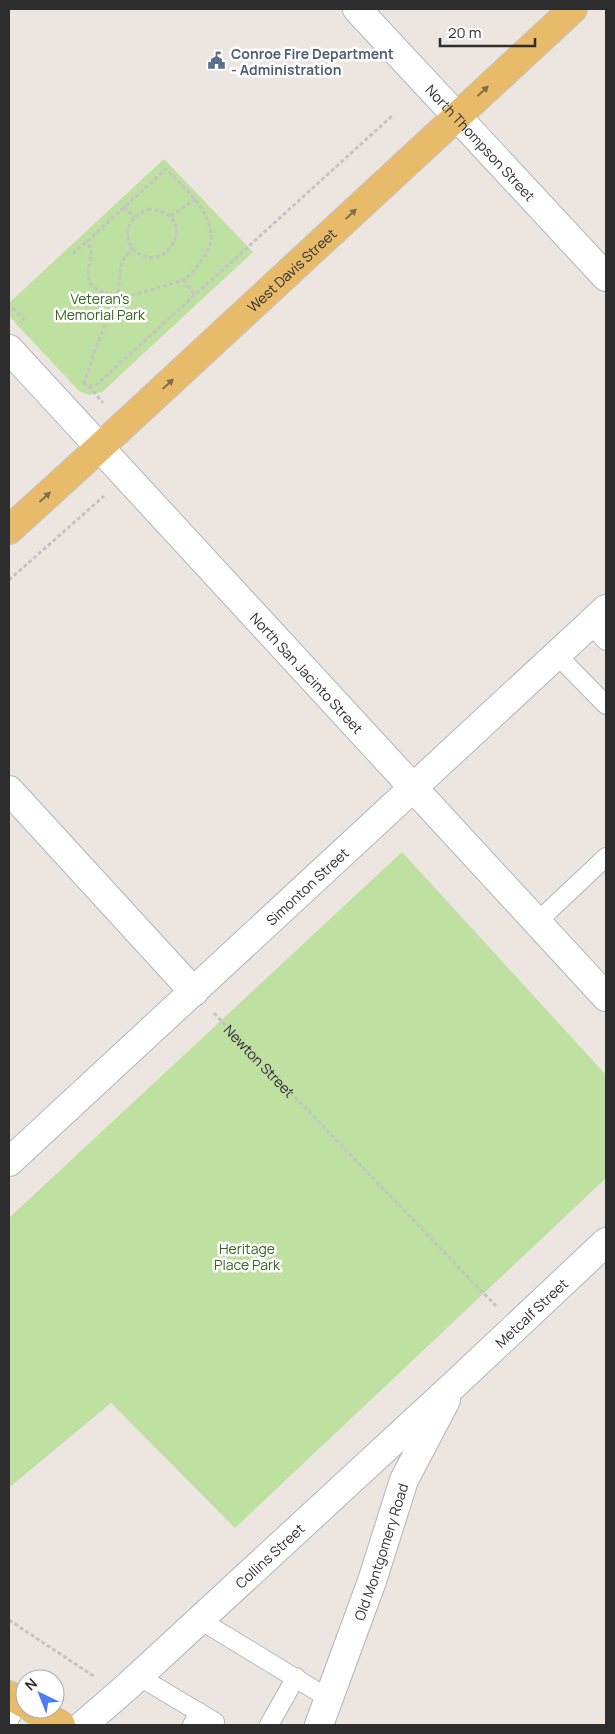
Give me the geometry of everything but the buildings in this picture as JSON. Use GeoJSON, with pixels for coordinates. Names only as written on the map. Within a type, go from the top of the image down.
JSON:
{"type":"FeatureCollection","features":[{"type":"Feature","properties":{"kind":"main road","name":"West Davis Street"},"geometry":{"type":"LineString","coordinates":[[9,530],[100,448],[573,9]]}},
{"type":"Feature","properties":{"kind":"main road"},"geometry":{"type":"LineString","coordinates":[[48,1719],[61,1725]]}},
{"type":"Feature","properties":{"kind":"street","name":"North Thompson Street"},"geometry":{"type":"LineString","coordinates":[[358,9],[606,277]]}},
{"type":"Feature","properties":{"kind":"street","name":"North San Jacinto Street"},"geometry":{"type":"LineString","coordinates":[[9,349],[606,997]]}},
{"type":"Feature","properties":{"kind":"street","name":"Simonton Street"},"geometry":{"type":"LineString","coordinates":[[9,1162],[556,655],[601,625]]}},
{"type":"Feature","properties":{"kind":"street"},"geometry":{"type":"LineString","coordinates":[[9,790],[194,992]]}},
{"type":"Feature","properties":{"kind":"street","name":"Metcalf Street"},"geometry":{"type":"LineString","coordinates":[[455,1384],[606,1242]]}},
{"type":"Feature","properties":{"kind":"street","name":"Collins Street"},"geometry":{"type":"LineString","coordinates":[[83,1725],[200,1620],[455,1384]]}},
{"type":"Feature","properties":{"kind":"street","name":"Old Montgomery Road"},"geometry":{"type":"LineString","coordinates":[[319,1725],[372,1581],[404,1480],[455,1384]]}},
{"type":"Feature","properties":{"kind":"lane"},"geometry":{"type":"LineString","coordinates":[[556,655],[606,705]]}},
{"type":"Feature","properties":{"kind":"lane"},"geometry":{"type":"LineString","coordinates":[[537,922],[606,857]]}},
{"type":"Feature","properties":{"kind":"lane"},"geometry":{"type":"LineString","coordinates":[[200,1620],[328,1698]]}},
{"type":"Feature","properties":{"kind":"lane"},"geometry":{"type":"LineString","coordinates":[[269,1725],[296,1677]]}},
{"type":"Feature","properties":{"kind":"lane"},"geometry":{"type":"LineString","coordinates":[[129,1685],[196,1719],[215,1722]]}},
{"type":"Feature","properties":{"kind":"path"},"geometry":{"type":"LineString","coordinates":[[133,248],[124,258],[121,265],[118,296],[96,347],[84,384],[89,386],[96,385],[393,115]]}},
{"type":"Feature","properties":{"kind":"path"},"geometry":{"type":"LineString","coordinates":[[73,254],[86,241],[166,169],[195,199],[204,212],[212,239],[194,272],[184,280],[126,296],[99,291],[90,283],[88,271],[91,250],[86,241]]}},
{"type":"Feature","properties":{"kind":"path"},"geometry":{"type":"LineString","coordinates":[[171,216],[195,199]]}},
{"type":"Feature","properties":{"kind":"path"},"geometry":{"type":"LineString","coordinates":[[124,207],[134,217]]}},
{"type":"Feature","properties":{"kind":"path"},"geometry":{"type":"LineString","coordinates":[[148,209],[164,212],[171,216],[176,227],[176,238],[170,249],[159,256],[149,258],[133,248],[128,240],[127,230],[134,217],[148,209]]}},
{"type":"Feature","properties":{"kind":"path"},"geometry":{"type":"LineString","coordinates":[[184,280],[195,296]]}},
{"type":"Feature","properties":{"kind":"path"},"geometry":{"type":"LineString","coordinates":[[9,580],[126,477]]}},
{"type":"Feature","properties":{"kind":"path","name":"Newton Street"},"geometry":{"type":"LineString","coordinates":[[194,992],[516,1326]]}},
{"type":"Feature","properties":{"kind":"path"},"geometry":{"type":"LineString","coordinates":[[9,1620],[129,1685]]}},
{"type":"Feature","properties":{"kind":"green space","name":"Veteran's Memorial Park"},"geometry":{"type":"Polygon","coordinates":[[[164,159],[253,252],[102,392],[89,395],[79,391],[9,316],[9,303],[164,159]]]}},
{"type":"Feature","properties":{"kind":"green space","name":"Heritage Place Park"},"geometry":{"type":"Polygon","coordinates":[[[402,852],[606,1075],[606,1178],[235,1528],[111,1403],[11,1486],[9,1483],[9,1218],[402,852]]]}},
{"type":"Feature","properties":{"kind":"place","name":"Conroe Fire Department - Administration"},"geometry":{"type":"Point","coordinates":[217,61]}}]}
